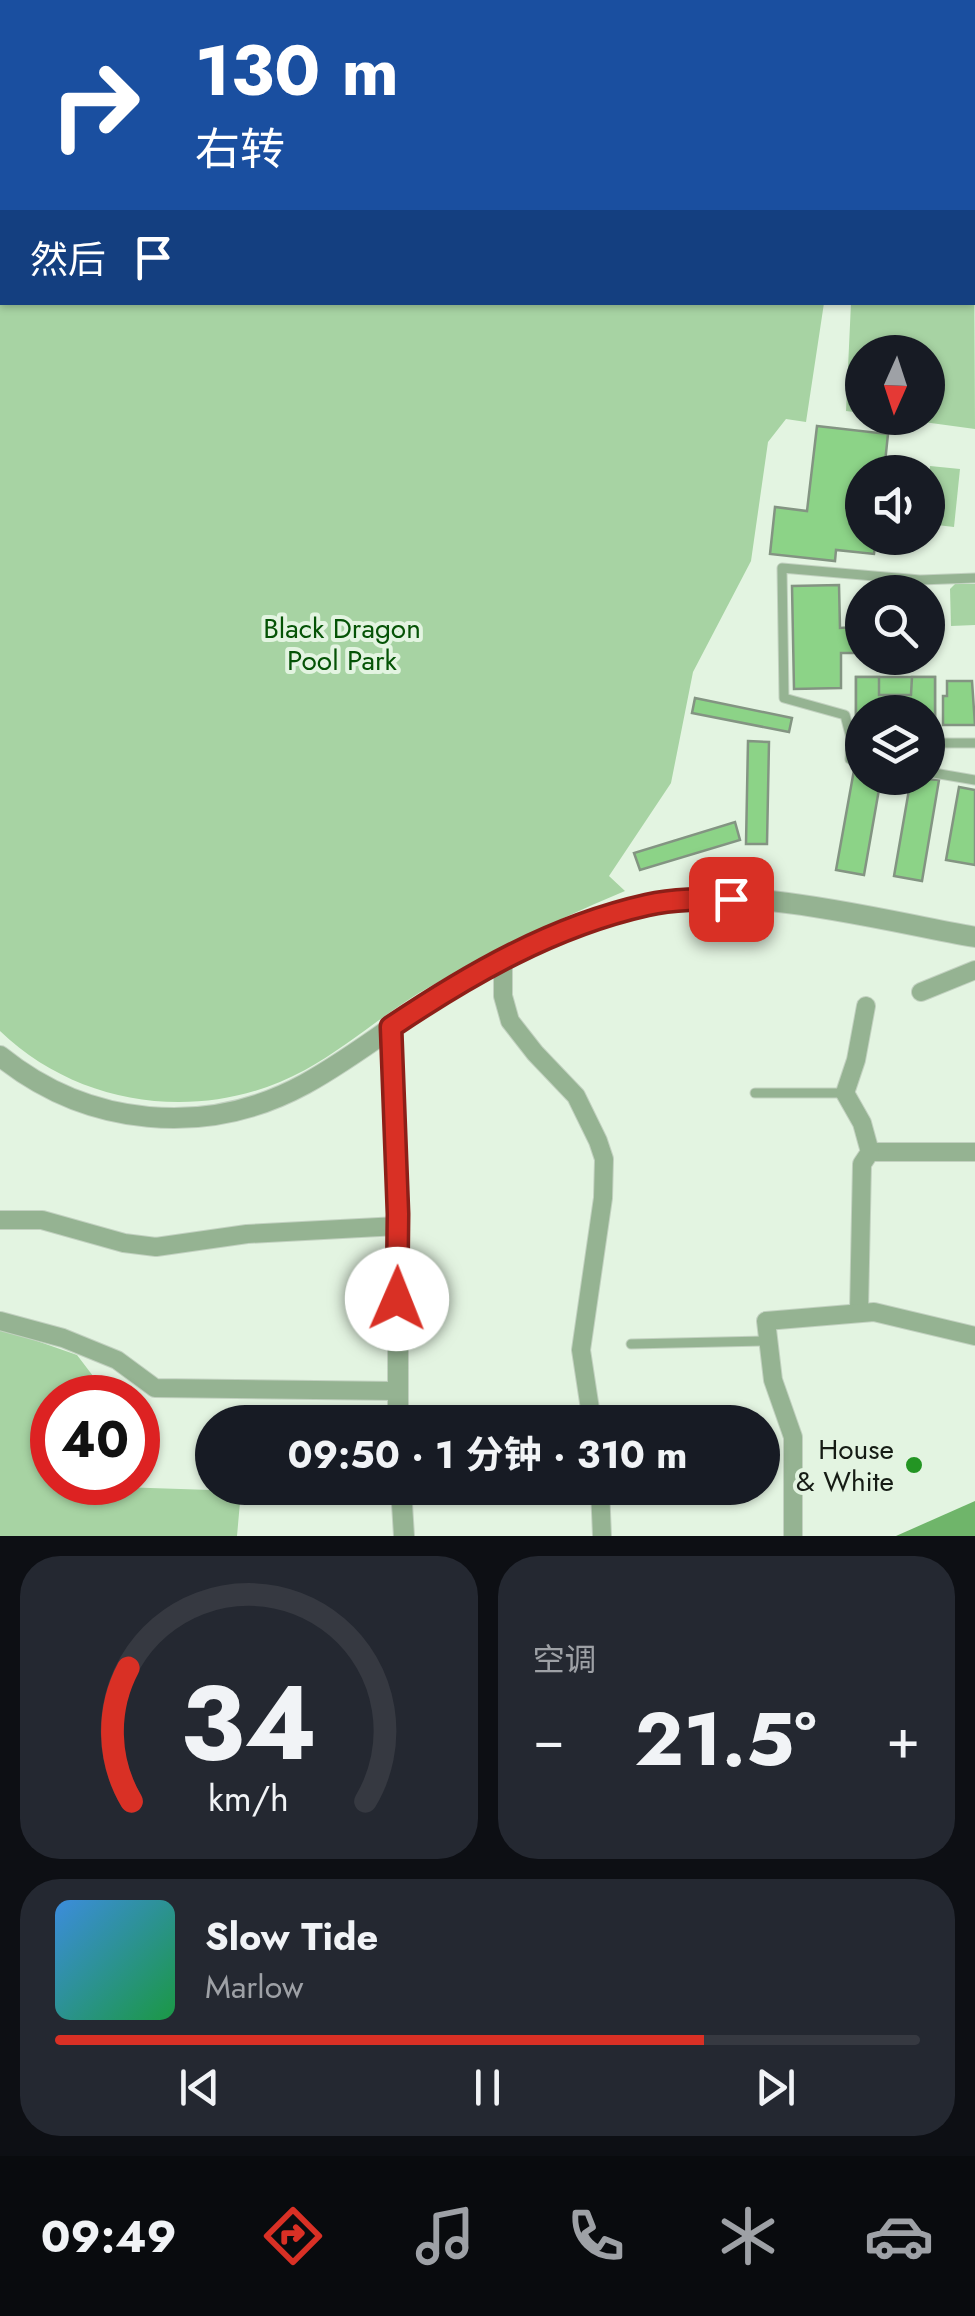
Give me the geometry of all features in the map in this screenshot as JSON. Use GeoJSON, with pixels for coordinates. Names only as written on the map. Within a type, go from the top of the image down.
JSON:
{"type":"FeatureCollection","features":[{"type":"Feature","properties":{"kind":"street"},"geometry":{"type":"LineString","coordinates":[[0,1056],[43,1086],[92,1107],[153,1119],[191,1118],[250,1108],[291,1092],[454,985],[503,958],[580,926],[648,904],[703,899],[788,903],[975,936]]}},
{"type":"Feature","properties":{"kind":"street"},"geometry":{"type":"LineString","coordinates":[[503,958],[503,996],[510,1021],[535,1054],[576,1096],[604,1159],[603,1198],[582,1350],[590,1405]]}},
{"type":"Feature","properties":{"kind":"street"},"geometry":{"type":"LineString","coordinates":[[921,992],[975,970]]}},
{"type":"Feature","properties":{"kind":"street"},"geometry":{"type":"LineString","coordinates":[[859,1311],[862,1164],[870,1152],[862,1123],[844,1093],[856,1060],[866,1006]]}},
{"type":"Feature","properties":{"kind":"street"},"geometry":{"type":"LineString","coordinates":[[391,1027],[398,1226],[397,1405]]}},
{"type":"Feature","properties":{"kind":"street"},"geometry":{"type":"LineString","coordinates":[[870,1152],[975,1152]]}},
{"type":"Feature","properties":{"kind":"street"},"geometry":{"type":"LineString","coordinates":[[0,1220],[42,1220],[124,1243],[156,1247],[247,1234],[398,1226]]}},
{"type":"Feature","properties":{"kind":"street"},"geometry":{"type":"LineString","coordinates":[[793,1536],[793,1437],[773,1380],[766,1320],[859,1311],[917,1320],[975,1336]]}},
{"type":"Feature","properties":{"kind":"street"},"geometry":{"type":"LineString","coordinates":[[0,1322],[63,1338],[117,1360],[155,1388],[397,1391]]}},
{"type":"Feature","properties":{"kind":"street"},"geometry":{"type":"LineString","coordinates":[[401,1505],[404,1536]]}},
{"type":"Feature","properties":{"kind":"street"},"geometry":{"type":"LineString","coordinates":[[601,1505],[602,1536]]}},
{"type":"Feature","properties":{"kind":"lane"},"geometry":{"type":"LineString","coordinates":[[845,716],[784,698],[782,568],[920,580],[975,578]]}},
{"type":"Feature","properties":{"kind":"lane"},"geometry":{"type":"LineString","coordinates":[[945,743],[975,744]]}},
{"type":"Feature","properties":{"kind":"lane"},"geometry":{"type":"LineString","coordinates":[[945,775],[975,780]]}},
{"type":"Feature","properties":{"kind":"lane"},"geometry":{"type":"LineString","coordinates":[[755,1093],[844,1093]]}},
{"type":"Feature","properties":{"kind":"lane"},"geometry":{"type":"LineString","coordinates":[[631,1344],[768,1341]]}},
{"type":"Feature","properties":{"kind":"green space","name":"Black Dragon Pool Park"},"geometry":{"type":"Polygon","coordinates":[[[0,305],[824,305],[806,422],[786,419],[768,442],[751,561],[693,672],[671,783],[609,876],[625,891],[444,979],[305,1070],[267,1087],[227,1098],[186,1102],[106,1092],[68,1078],[32,1057],[0,1031],[0,305]]]}},
{"type":"Feature","properties":{"kind":"green space"},"geometry":{"type":"Polygon","coordinates":[[[851,305],[974,305],[975,429],[945,425],[945,335],[850,335],[851,305]]]}},
{"type":"Feature","properties":{"kind":"green space"},"geometry":{"type":"Polygon","coordinates":[[[945,468],[960,469],[954,527],[945,526],[945,468]]]}},
{"type":"Feature","properties":{"kind":"green space"},"geometry":{"type":"Polygon","coordinates":[[[955,584],[975,584],[975,625],[951,626],[950,589],[955,584]]]}},
{"type":"Feature","properties":{"kind":"green space"},"geometry":{"type":"Polygon","coordinates":[[[0,1328],[77,1355],[92,1375],[30,1375],[30,1505],[160,1505],[160,1488],[195,1489],[195,1505],[240,1505],[237,1536],[0,1536],[0,1328]]]}},
{"type":"Feature","properties":{"kind":"shaded area"},"geometry":{"type":"Polygon","coordinates":[[[975,1501],[975,1536],[896,1536],[975,1501]]]}},
{"type":"Feature","properties":{"kind":"building"},"geometry":{"type":"Polygon","coordinates":[[[817,426],[845,429],[845,435],[888,435],[886,455],[845,455],[845,551],[836,550],[835,561],[770,554],[775,507],[807,511],[817,426]]]}},
{"type":"Feature","properties":{"kind":"building"},"geometry":{"type":"Polygon","coordinates":[[[839,585],[840,628],[845,628],[841,688],[794,689],[792,586],[839,585]]]}},
{"type":"Feature","properties":{"kind":"building"},"geometry":{"type":"Polygon","coordinates":[[[856,677],[935,677],[935,695],[856,695],[856,677]]]}},
{"type":"Feature","properties":{"kind":"building"},"geometry":{"type":"Polygon","coordinates":[[[856,677],[879,677],[879,695],[856,695],[856,677]]]}},
{"type":"Feature","properties":{"kind":"building"},"geometry":{"type":"Polygon","coordinates":[[[912,677],[935,677],[935,695],[911,695],[912,677]]]}},
{"type":"Feature","properties":{"kind":"building"},"geometry":{"type":"Polygon","coordinates":[[[947,681],[972,681],[975,725],[945,725],[947,681]]]}},
{"type":"Feature","properties":{"kind":"building"},"geometry":{"type":"Polygon","coordinates":[[[695,698],[792,718],[789,732],[692,713],[695,698]]]}},
{"type":"Feature","properties":{"kind":"building"},"geometry":{"type":"Polygon","coordinates":[[[748,741],[769,742],[767,844],[746,844],[748,741]]]}},
{"type":"Feature","properties":{"kind":"building"},"geometry":{"type":"Polygon","coordinates":[[[959,787],[975,790],[975,865],[946,860],[959,787]]]}},
{"type":"Feature","properties":{"kind":"building"},"geometry":{"type":"Polygon","coordinates":[[[850,795],[878,795],[864,875],[836,870],[850,795]]]}},
{"type":"Feature","properties":{"kind":"building"},"geometry":{"type":"Polygon","coordinates":[[[908,795],[936,795],[922,881],[894,876],[908,795]]]}},
{"type":"Feature","properties":{"kind":"building"},"geometry":{"type":"Polygon","coordinates":[[[735,822],[740,840],[640,870],[634,853],[735,822]]]}},
{"type":"Feature","properties":{"kind":"place","name":"House & White"},"geometry":{"type":"Point","coordinates":[914,1465]}},
{"type":"Feature","properties":{"kind":"route"},"geometry":{"type":"LineString","coordinates":[[397,1299],[391,1027],[495,962],[580,926],[648,904],[731,899]]}}]}
